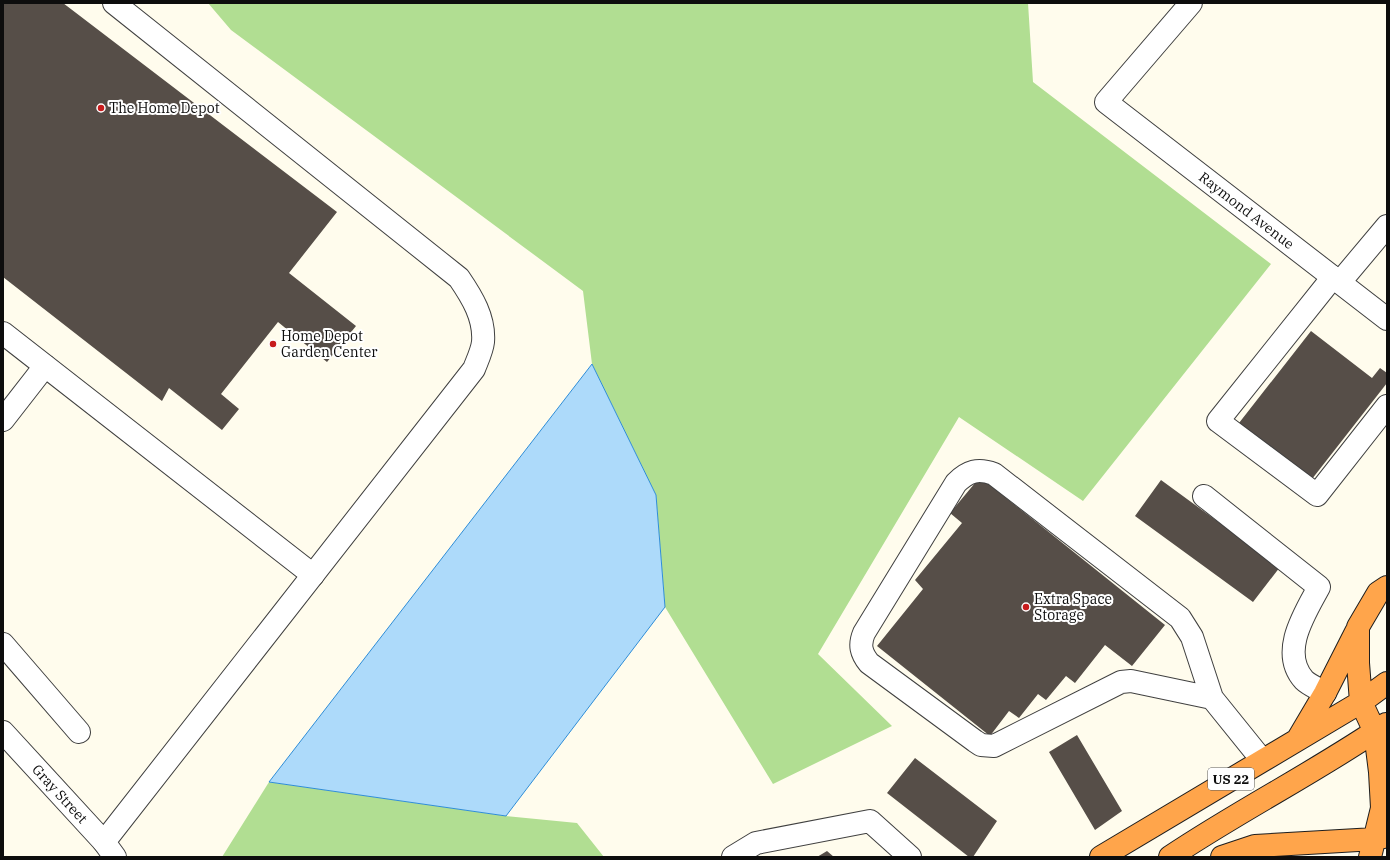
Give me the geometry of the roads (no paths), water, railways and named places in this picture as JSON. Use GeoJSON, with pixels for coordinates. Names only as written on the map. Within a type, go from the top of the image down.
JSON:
{"type":"FeatureCollection","features":[{"type":"Feature","properties":{"kind":"highway"},"geometry":{"type":"LineString","coordinates":[[1297,739],[1325,692],[1358,627],[1378,593],[1387,587]]}},
{"type":"Feature","properties":{"kind":"highway"},"geometry":{"type":"LineString","coordinates":[[1222,857],[1255,846],[1297,850],[1377,844],[1382,808],[1380,772],[1383,734],[1361,702],[1358,663],[1358,627]]}},
{"type":"Feature","properties":{"kind":"highway","name":"US 22"},"geometry":{"type":"LineString","coordinates":[[1101,857],[1361,702],[1387,683]]}},
{"type":"Feature","properties":{"kind":"highway","name":"US 22"},"geometry":{"type":"LineString","coordinates":[[1170,857],[1198,838],[1318,768],[1383,734]]}},
{"type":"Feature","properties":{"kind":"lane"},"geometry":{"type":"LineString","coordinates":[[110,850],[313,575],[474,369],[483,342],[481,318],[472,296],[459,278],[114,3]]}},
{"type":"Feature","properties":{"kind":"lane","name":"Raymond Avenue"},"geometry":{"type":"LineString","coordinates":[[1191,3],[1106,102],[1387,319]]}},
{"type":"Feature","properties":{"kind":"lane"},"geometry":{"type":"LineString","coordinates":[[1387,226],[1337,280],[1218,421],[1318,496],[1387,406]]}},
{"type":"Feature","properties":{"kind":"lane"},"geometry":{"type":"LineString","coordinates":[[3,333],[313,575]]}},
{"type":"Feature","properties":{"kind":"lane"},"geometry":{"type":"LineString","coordinates":[[3,420],[45,366]]}},
{"type":"Feature","properties":{"kind":"lane"},"geometry":{"type":"LineString","coordinates":[[1212,698],[1131,681],[1121,682],[994,746],[988,746],[975,741],[869,663],[863,656],[861,641],[864,633],[956,484],[970,472],[986,471],[994,474],[1180,618],[1192,637],[1212,698],[1262,760]]}},
{"type":"Feature","properties":{"kind":"lane"},"geometry":{"type":"LineString","coordinates":[[1204,496],[1319,587],[1295,634],[1294,650],[1298,672],[1305,681],[1325,692]]}},
{"type":"Feature","properties":{"kind":"lane"},"geometry":{"type":"LineString","coordinates":[[3,644],[79,732]]}},
{"type":"Feature","properties":{"kind":"lane","name":"Gray Street"},"geometry":{"type":"LineString","coordinates":[[3,732],[110,850]]}},
{"type":"Feature","properties":{"kind":"lane"},"geometry":{"type":"LineString","coordinates":[[733,857],[756,843],[870,821],[910,857]]}},
{"type":"Feature","properties":{"kind":"water"},"geometry":{"type":"Polygon","coordinates":[[[592,364],[656,495],[665,607],[506,816],[269,782],[592,364]]]}},
{"type":"Feature","properties":{"kind":"place","name":"The Home Depot"},"geometry":{"type":"Point","coordinates":[101,108]}},
{"type":"Feature","properties":{"kind":"place","name":"Home Depot Garden Center"},"geometry":{"type":"Point","coordinates":[273,344]}},
{"type":"Feature","properties":{"kind":"place","name":"Extra Space Storage"},"geometry":{"type":"Point","coordinates":[1026,607]}}]}
